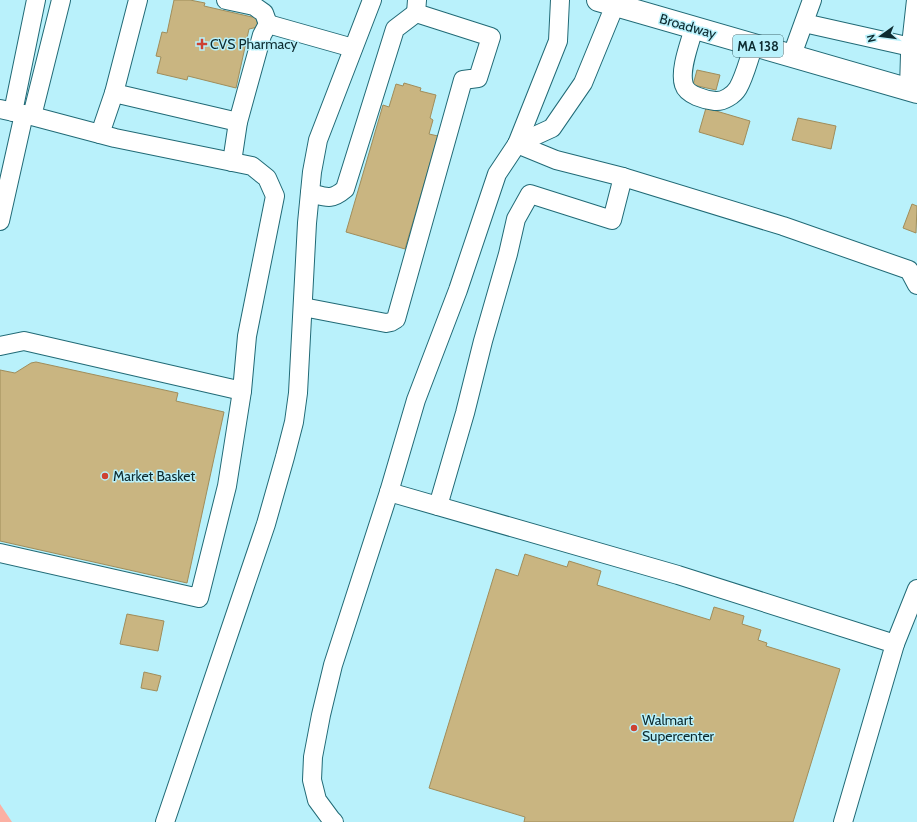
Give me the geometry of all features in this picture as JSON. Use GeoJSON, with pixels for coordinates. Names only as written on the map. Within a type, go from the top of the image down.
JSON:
{"type":"FeatureCollection","features":[{"type":"Feature","properties":{"kind":"main road","name":"Broadway"},"geometry":{"type":"LineString","coordinates":[[607,2],[640,6],[694,28],[913,90]]}},
{"type":"Feature","properties":{"kind":"lane"},"geometry":{"type":"LineString","coordinates":[[0,221],[36,0]]}},
{"type":"Feature","properties":{"kind":"lane"},"geometry":{"type":"LineString","coordinates":[[17,113],[61,0]]}},
{"type":"Feature","properties":{"kind":"lane"},"geometry":{"type":"LineString","coordinates":[[100,134],[114,93],[138,0]]}},
{"type":"Feature","properties":{"kind":"lane"},"geometry":{"type":"LineString","coordinates":[[226,0],[254,6],[264,13],[268,24],[262,35],[238,122],[232,162]]}},
{"type":"Feature","properties":{"kind":"lane"},"geometry":{"type":"LineString","coordinates":[[165,822],[266,524],[285,458],[294,422],[298,393],[307,222],[312,172],[318,140],[372,0]]}},
{"type":"Feature","properties":{"kind":"lane"},"geometry":{"type":"LineString","coordinates":[[334,822],[330,819],[317,800],[312,780],[313,757],[333,665],[389,492],[416,400],[452,305],[497,174],[517,144],[558,41],[560,0]]}},
{"type":"Feature","properties":{"kind":"lane"},"geometry":{"type":"LineString","coordinates":[[792,55],[812,0]]}},
{"type":"Feature","properties":{"kind":"lane"},"geometry":{"type":"LineString","coordinates":[[913,90],[911,47],[916,0]]}},
{"type":"Feature","properties":{"kind":"lane"},"geometry":{"type":"LineString","coordinates":[[517,144],[552,128],[583,83],[607,2]]}},
{"type":"Feature","properties":{"kind":"lane"},"geometry":{"type":"LineString","coordinates":[[303,307],[386,323],[396,319],[463,80],[478,78],[491,37],[416,6],[395,29],[345,189],[337,196],[329,198],[310,193]]}},
{"type":"Feature","properties":{"kind":"lane"},"geometry":{"type":"LineString","coordinates":[[804,23],[911,47]]}},
{"type":"Feature","properties":{"kind":"lane"},"geometry":{"type":"LineString","coordinates":[[268,24],[354,48]]}},
{"type":"Feature","properties":{"kind":"lane"},"geometry":{"type":"LineString","coordinates":[[694,28],[682,73],[683,84],[687,91],[694,96],[716,101],[729,98],[738,89],[754,45]]}},
{"type":"Feature","properties":{"kind":"lane"},"geometry":{"type":"LineString","coordinates":[[114,93],[238,122]]}},
{"type":"Feature","properties":{"kind":"lane"},"geometry":{"type":"LineString","coordinates":[[0,553],[199,598],[227,486],[242,391],[247,336],[275,196],[267,178],[252,166],[100,134],[17,113]]}},
{"type":"Feature","properties":{"kind":"lane"},"geometry":{"type":"LineString","coordinates":[[517,144],[556,160],[623,177],[783,226],[908,270],[917,285]]}},
{"type":"Feature","properties":{"kind":"lane"},"geometry":{"type":"LineString","coordinates":[[438,506],[465,413],[482,341],[508,254],[516,219],[530,194],[612,220],[623,177]]}},
{"type":"Feature","properties":{"kind":"lane"},"geometry":{"type":"LineString","coordinates":[[0,346],[24,341],[242,391]]}},
{"type":"Feature","properties":{"kind":"lane"},"geometry":{"type":"LineString","coordinates":[[389,492],[678,575],[895,644]]}},
{"type":"Feature","properties":{"kind":"lane"},"geometry":{"type":"LineString","coordinates":[[843,822],[895,644],[917,589]]}},
{"type":"Feature","properties":{"kind":"shaded area"},"geometry":{"type":"Polygon","coordinates":[[[0,804],[12,822],[0,822],[0,804]]]}},
{"type":"Feature","properties":{"kind":"building","name":"CVS Pharmacy"},"geometry":{"type":"Polygon","coordinates":[[[174,0],[190,0],[205,3],[204,6],[252,17],[256,16],[258,27],[249,29],[236,88],[188,76],[187,80],[157,73],[161,57],[156,56],[162,32],[167,33],[174,0]]]}},
{"type":"Feature","properties":{"kind":"building"},"geometry":{"type":"Polygon","coordinates":[[[697,70],[720,75],[716,90],[693,85],[697,70]]]}},
{"type":"Feature","properties":{"kind":"building"},"geometry":{"type":"Polygon","coordinates":[[[404,83],[421,88],[420,91],[436,95],[430,118],[433,120],[429,134],[438,136],[405,249],[346,232],[383,105],[389,107],[396,84],[403,86],[404,83]]]}},
{"type":"Feature","properties":{"kind":"building"},"geometry":{"type":"Polygon","coordinates":[[[706,108],[750,121],[743,145],[699,132],[706,108]]]}},
{"type":"Feature","properties":{"kind":"building"},"geometry":{"type":"Polygon","coordinates":[[[798,118],[836,126],[831,149],[792,140],[798,118]]]}},
{"type":"Feature","properties":{"kind":"building"},"geometry":{"type":"Polygon","coordinates":[[[912,204],[917,206],[916,233],[903,228],[912,204]]]}},
{"type":"Feature","properties":{"kind":"building","name":"Market Basket"},"geometry":{"type":"Polygon","coordinates":[[[36,362],[178,393],[176,401],[224,412],[187,583],[0,541],[0,370],[15,373],[31,363],[36,362]]]}},
{"type":"Feature","properties":{"kind":"building","name":"Walmart Supercenter"},"geometry":{"type":"Polygon","coordinates":[[[525,554],[567,567],[569,561],[601,571],[597,585],[710,620],[714,607],[744,616],[742,624],[761,630],[758,640],[767,643],[766,646],[840,669],[793,822],[524,822],[525,817],[429,788],[496,569],[518,576],[525,554]]]}},
{"type":"Feature","properties":{"kind":"building"},"geometry":{"type":"Polygon","coordinates":[[[127,614],[164,621],[158,651],[120,644],[127,614]]]}},
{"type":"Feature","properties":{"kind":"building"},"geometry":{"type":"Polygon","coordinates":[[[144,672],[161,676],[157,691],[141,688],[144,672]]]}},
{"type":"Feature","properties":{"kind":"place","name":"CVS Pharmacy"},"geometry":{"type":"Point","coordinates":[202,44]}},
{"type":"Feature","properties":{"kind":"place","name":"Market Basket"},"geometry":{"type":"Point","coordinates":[105,476]}},
{"type":"Feature","properties":{"kind":"place","name":"Walmart Supercenter"},"geometry":{"type":"Point","coordinates":[634,728]}}]}
